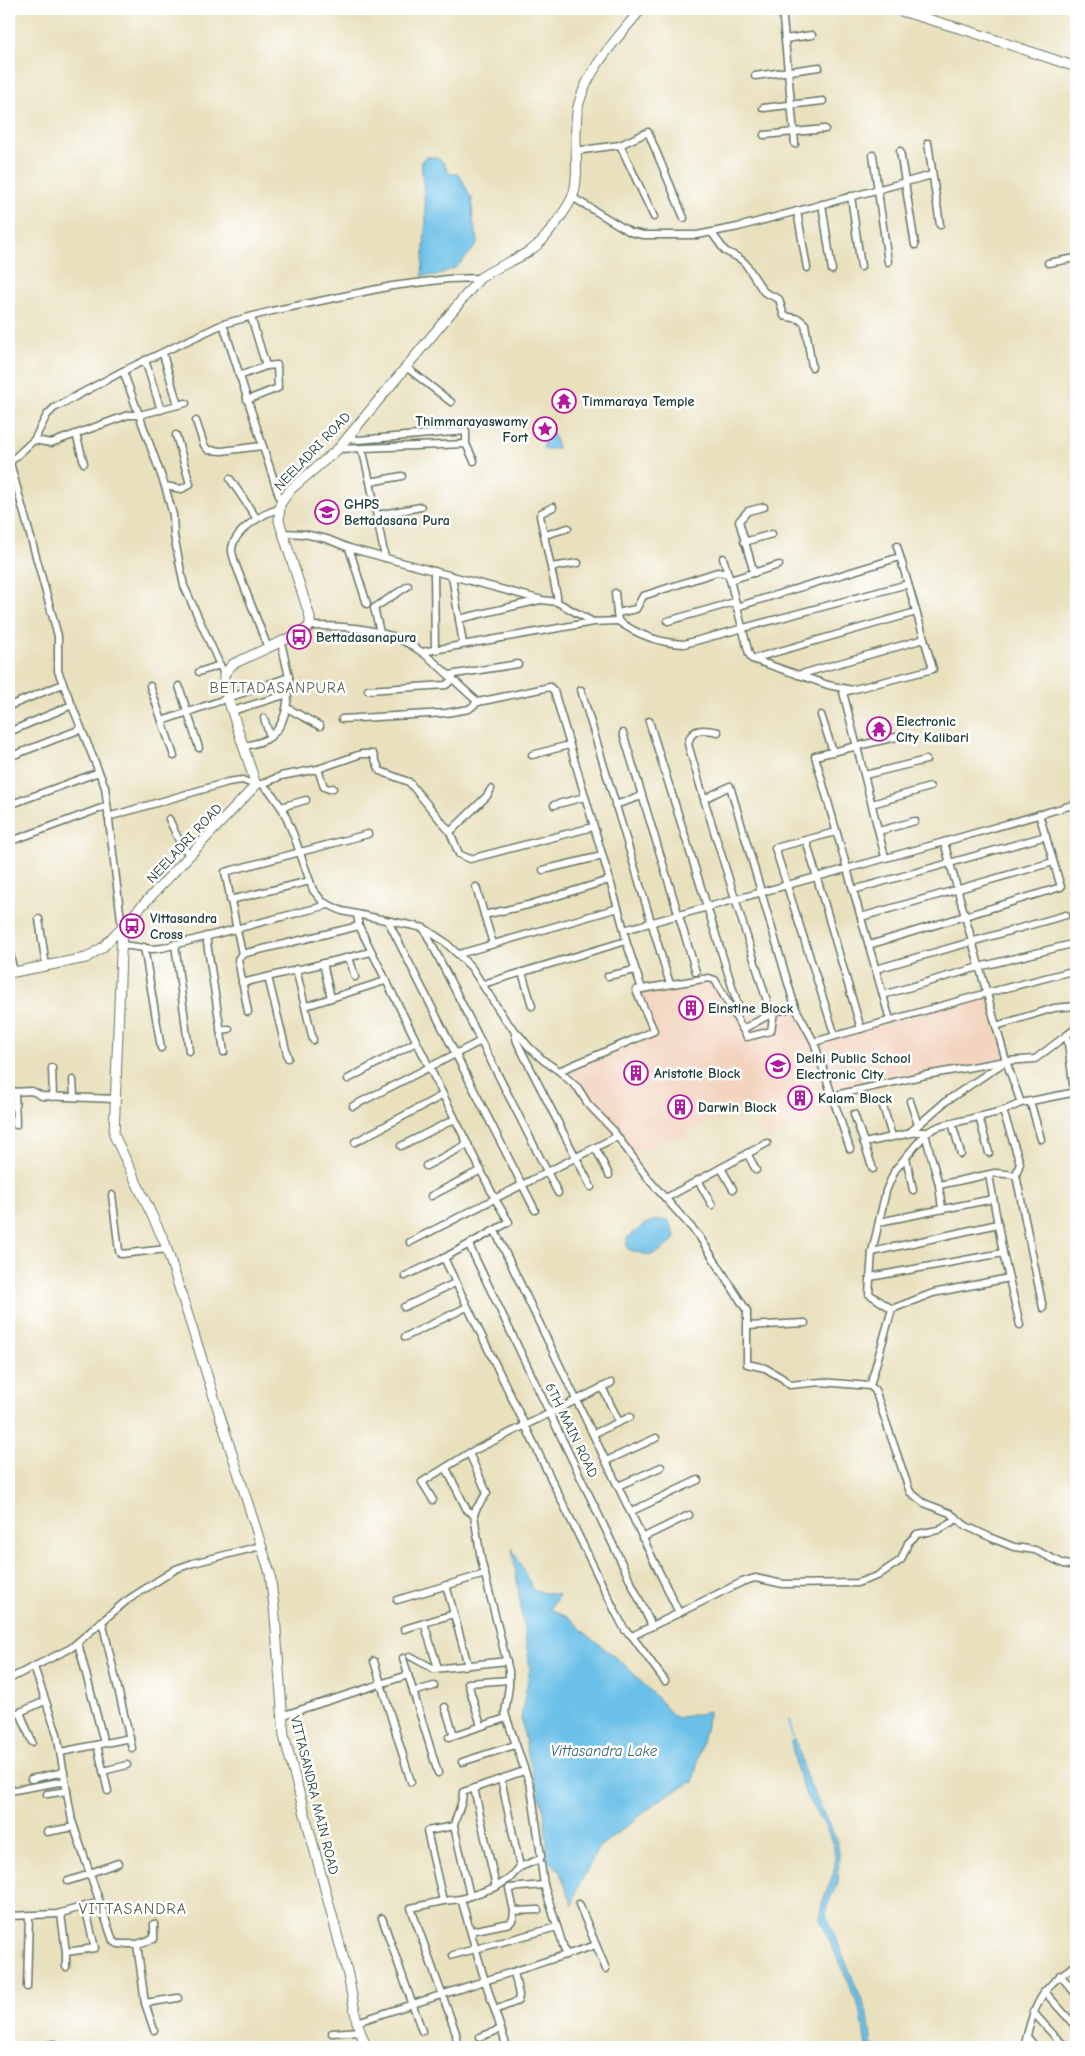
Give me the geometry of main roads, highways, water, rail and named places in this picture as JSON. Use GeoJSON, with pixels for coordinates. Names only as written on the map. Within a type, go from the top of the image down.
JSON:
{"type":"FeatureCollection","features":[{"type":"Feature","properties":{"kind":"main road","name":"NEELADRI ROAD"},"geometry":{"type":"LineString","coordinates":[[11,972],[86,958],[103,947],[259,785],[224,687],[224,674],[233,664],[302,632],[310,626],[310,617],[280,521],[280,506],[291,489],[338,449],[480,278],[530,251],[546,236],[572,197],[575,182],[578,105],[586,84],[599,63],[641,9]]}},
{"type":"Feature","properties":{"kind":"main road"},"geometry":{"type":"LineString","coordinates":[[894,9],[982,35],[1076,67]]}},
{"type":"Feature","properties":{"kind":"main road","name":"VITTASANDRA MAIN ROAD"},"geometry":{"type":"LineString","coordinates":[[122,928],[113,1130],[116,1141],[167,1249],[272,1581],[281,1716],[287,1750],[348,1975],[359,2027],[366,2047]]}},
{"type":"Feature","properties":{"kind":"water"},"geometry":{"type":"Polygon","coordinates":[[[426,157],[435,157],[443,162],[450,174],[459,174],[472,200],[473,221],[478,240],[476,246],[457,267],[437,275],[422,276],[426,218],[421,161],[426,157]]]}},
{"type":"Feature","properties":{"kind":"water"},"geometry":{"type":"Polygon","coordinates":[[[553,432],[558,448],[544,450],[543,435],[553,432]]]}},
{"type":"Feature","properties":{"kind":"water"},"geometry":{"type":"Polygon","coordinates":[[[656,1220],[668,1220],[676,1238],[654,1254],[644,1254],[628,1249],[626,1244],[628,1241],[626,1239],[645,1224],[656,1220]]]}},
{"type":"Feature","properties":{"kind":"water","name":"Vittasandra Lake"},"geometry":{"type":"Polygon","coordinates":[[[512,1548],[534,1591],[559,1595],[550,1609],[571,1619],[585,1633],[626,1666],[676,1718],[709,1712],[693,1782],[667,1795],[599,1847],[576,1891],[573,1906],[559,1870],[544,1858],[547,1846],[544,1811],[528,1756],[521,1718],[530,1668],[512,1548]]]}},
{"type":"Feature","properties":{"kind":"water"},"geometry":{"type":"Polygon","coordinates":[[[796,1740],[807,1779],[837,1841],[839,1852],[838,1883],[829,1900],[826,1915],[868,2015],[872,2047],[866,2047],[861,2012],[820,1919],[823,1900],[834,1868],[834,1848],[829,1834],[808,1800],[803,1787],[796,1767],[791,1741],[796,1740]]]}},
{"type":"Feature","properties":{"kind":"waterway"},"geometry":{"type":"LineString","coordinates":[[789,1719],[794,1741]]}},
{"type":"Feature","properties":{"kind":"place","name":"Timmaraya Temple"},"geometry":{"type":"Point","coordinates":[564,401]}},
{"type":"Feature","properties":{"kind":"place","name":"Thimmarayaswamy Fort"},"geometry":{"type":"Point","coordinates":[545,429]}},
{"type":"Feature","properties":{"kind":"place","name":"GHPS Bettadasana Pura"},"geometry":{"type":"Point","coordinates":[327,512]}},
{"type":"Feature","properties":{"kind":"place","name":"Bettadasanapura"},"geometry":{"type":"Point","coordinates":[299,637]}},
{"type":"Feature","properties":{"kind":"place","name":"Electronic City Kalibari"},"geometry":{"type":"Point","coordinates":[879,729]}},
{"type":"Feature","properties":{"kind":"place","name":"Vittasandra Cross"},"geometry":{"type":"Point","coordinates":[132,926]}},
{"type":"Feature","properties":{"kind":"place","name":"Einstine Block"},"geometry":{"type":"Point","coordinates":[691,1008]}},
{"type":"Feature","properties":{"kind":"place","name":"Delhi Public School Electronic City"},"geometry":{"type":"Point","coordinates":[778,1066]}},
{"type":"Feature","properties":{"kind":"place","name":"Aristotle Block"},"geometry":{"type":"Point","coordinates":[636,1073]}},
{"type":"Feature","properties":{"kind":"place","name":"Kalam Block"},"geometry":{"type":"Point","coordinates":[800,1098]}},
{"type":"Feature","properties":{"kind":"place","name":"Darwin Block"},"geometry":{"type":"Point","coordinates":[680,1107]}},
{"type":"Feature","properties":{"kind":"district","name":"BETTADASANPURA"},"geometry":{"type":"Point","coordinates":[278,688]}},
{"type":"Feature","properties":{"kind":"district","name":"VITTASANDRA"},"geometry":{"type":"Point","coordinates":[133,1908]}}]}
